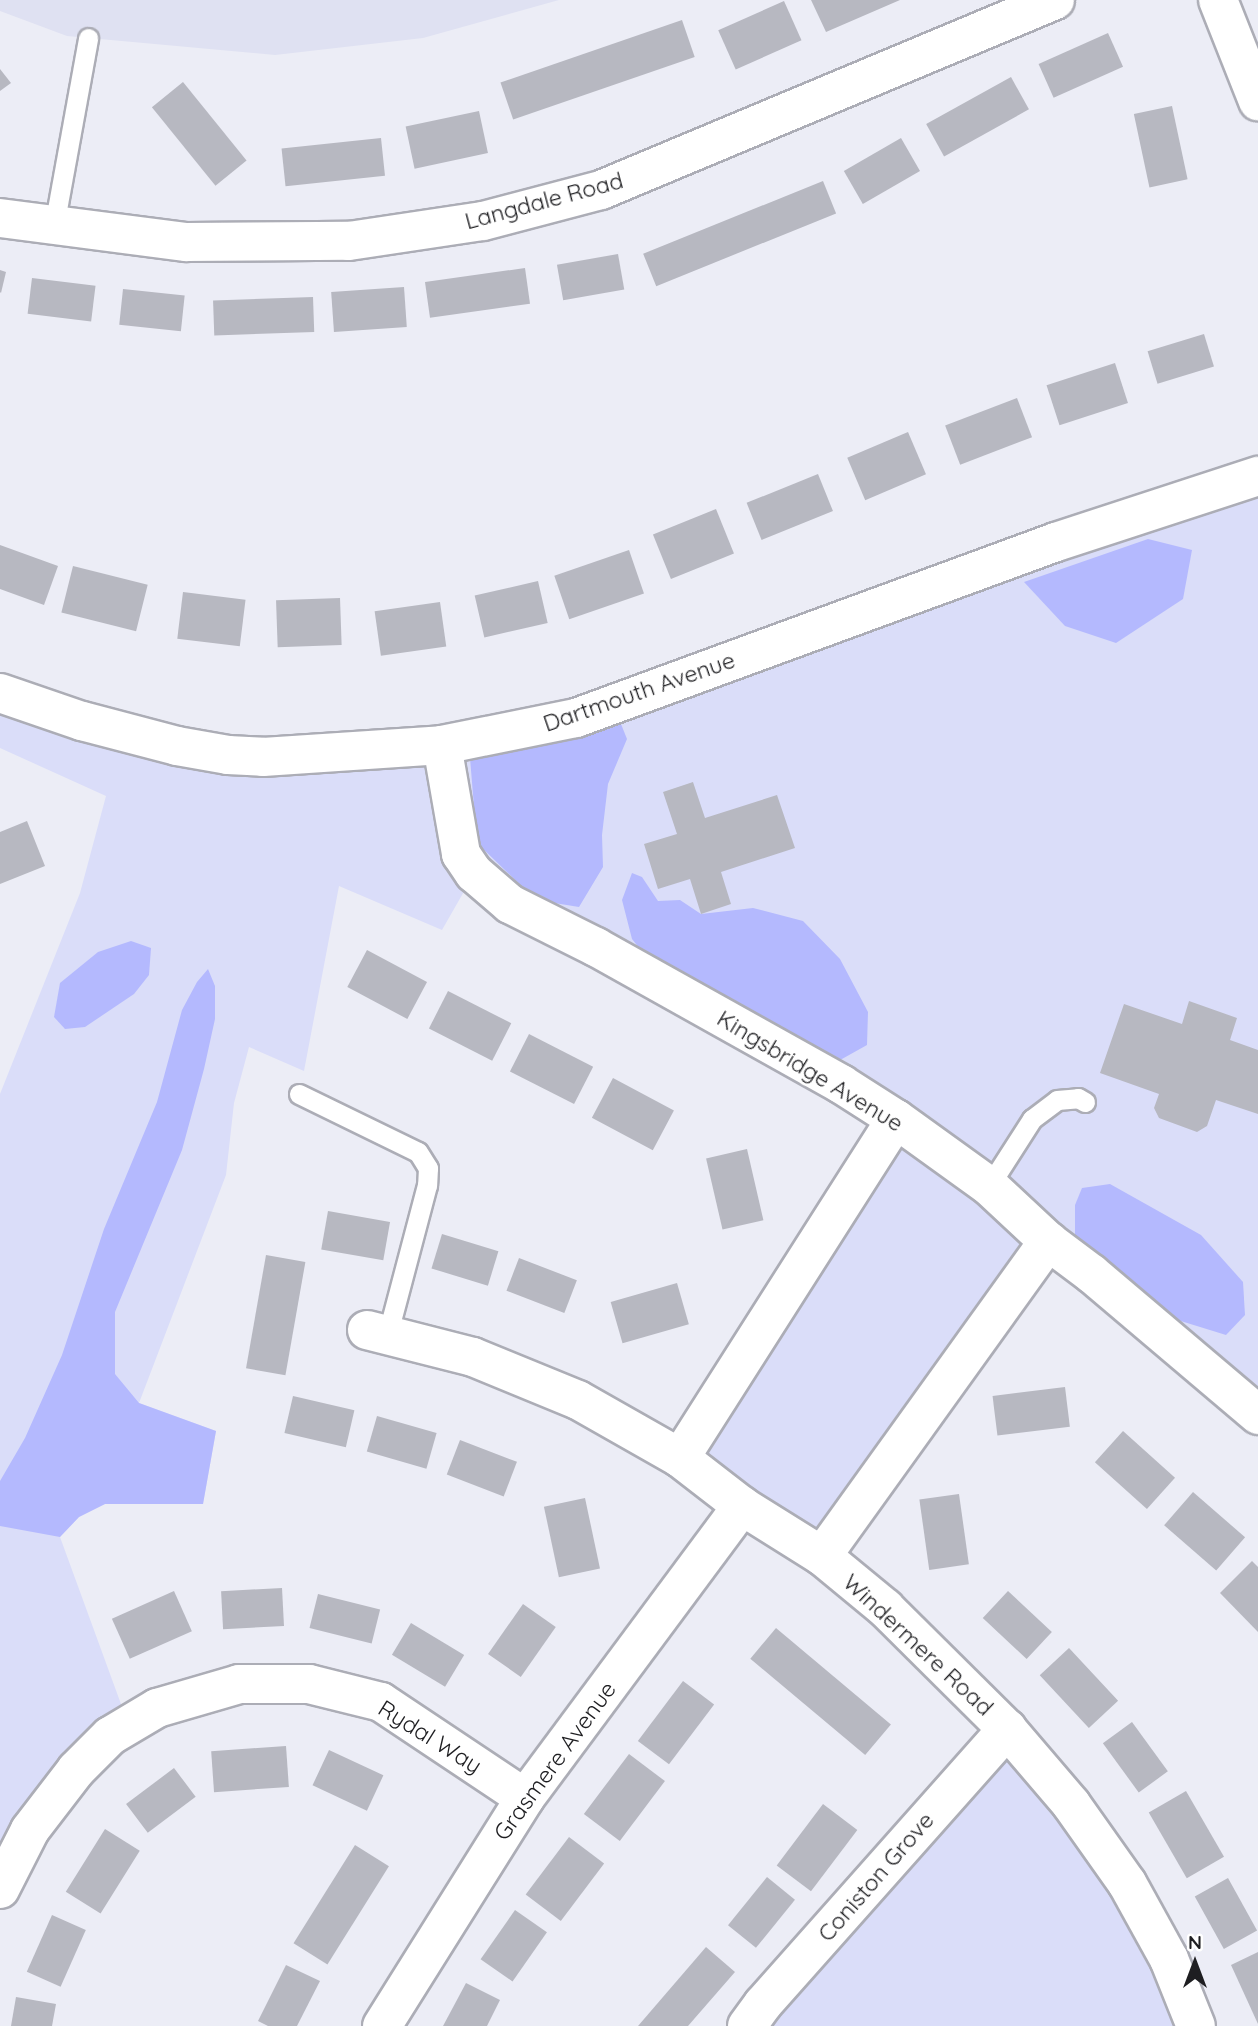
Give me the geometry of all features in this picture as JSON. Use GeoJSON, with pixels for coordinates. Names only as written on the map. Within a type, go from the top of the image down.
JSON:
{"type":"FeatureCollection","features":[{"type":"Feature","properties":{"kind":"street","name":"Langdale Road"},"geometry":{"type":"LineString","coordinates":[[0,218],[186,243],[349,241],[483,221],[601,190],[1055,0]]}},
{"type":"Feature","properties":{"kind":"street"},"geometry":{"type":"LineString","coordinates":[[1236,19],[1258,101]]}},
{"type":"Feature","properties":{"kind":"street","name":"Dartmouth Avenue"},"geometry":{"type":"LineString","coordinates":[[0,693],[82,721],[177,746],[228,755],[263,757],[442,746],[576,718],[1056,542],[1258,477]]}},
{"type":"Feature","properties":{"kind":"street","name":"Kingsbridge Avenue"},"geometry":{"type":"LineString","coordinates":[[442,746],[461,854],[474,873],[510,904],[596,947],[841,1084],[896,1119],[989,1186],[1048,1241],[1092,1274],[1258,1415]]}},
{"type":"Feature","properties":{"kind":"street"},"geometry":{"type":"LineString","coordinates":[[680,1458],[896,1119]]}},
{"type":"Feature","properties":{"kind":"street"},"geometry":{"type":"LineString","coordinates":[[822,1556],[1048,1241]]}},
{"type":"Feature","properties":{"kind":"street","name":"Windermere Road"},"geometry":{"type":"LineString","coordinates":[[378,1331],[473,1357],[578,1400],[680,1458],[742,1506],[822,1556],[886,1608],[1007,1729],[1070,1804],[1127,1883],[1169,1959],[1196,2026]]}},
{"type":"Feature","properties":{"kind":"street","name":"Grasmere Avenue"},"geometry":{"type":"LineString","coordinates":[[382,2026],[525,1798],[742,1506]]}},
{"type":"Feature","properties":{"kind":"street","name":"Rydal Way"},"geometry":{"type":"LineString","coordinates":[[0,1889],[30,1830],[76,1770],[110,1736],[157,1708],[239,1684],[309,1684],[381,1702],[525,1798]]}},
{"type":"Feature","properties":{"kind":"street","name":"Coniston Grove"},"geometry":{"type":"LineString","coordinates":[[747,2026],[763,2004],[1007,1729]]}},
{"type":"Feature","properties":{"kind":"lane"},"geometry":{"type":"LineString","coordinates":[[54,226],[88,38]]}},
{"type":"Feature","properties":{"kind":"lane"},"geometry":{"type":"LineString","coordinates":[[299,1094],[418,1152],[428,1168],[427,1185],[378,1331]]}},
{"type":"Feature","properties":{"kind":"lane"},"geometry":{"type":"LineString","coordinates":[[989,1186],[1032,1119],[1057,1100],[1078,1098],[1085,1102]]}},
{"type":"Feature","properties":{"kind":"shaded area"},"geometry":{"type":"Polygon","coordinates":[[[0,0],[559,0],[423,38],[275,55],[67,36],[0,11],[0,0]]]}},
{"type":"Feature","properties":{"kind":"shaded area"},"geometry":{"type":"Polygon","coordinates":[[[1258,476],[1258,1415],[1048,1241],[822,1556],[680,1458],[896,1119],[474,874],[442,930],[339,886],[304,1071],[249,1047],[234,1103],[226,1175],[139,1403],[216,1431],[203,1504],[105,1504],[79,1517],[60,1537],[129,1726],[0,1891],[0,1094],[80,893],[106,796],[0,748],[0,693],[177,746],[442,745],[1258,476]]]}},
{"type":"Feature","properties":{"kind":"shaded area"},"geometry":{"type":"Polygon","coordinates":[[[1148,539],[1192,550],[1183,599],[1116,643],[1065,626],[1024,582],[1148,539]]]}},
{"type":"Feature","properties":{"kind":"shaded area"},"geometry":{"type":"Polygon","coordinates":[[[619,719],[627,739],[608,784],[602,835],[603,867],[579,907],[536,900],[477,843],[470,758],[619,719]]]}},
{"type":"Feature","properties":{"kind":"shaded area"},"geometry":{"type":"Polygon","coordinates":[[[632,873],[642,877],[658,901],[680,900],[701,914],[753,908],[803,921],[840,959],[868,1012],[867,1045],[833,1064],[660,974],[632,939],[622,900],[632,873]]]}},
{"type":"Feature","properties":{"kind":"shaded area"},"geometry":{"type":"Polygon","coordinates":[[[131,941],[151,948],[149,975],[134,994],[85,1027],[65,1029],[54,1017],[60,983],[98,952],[131,941]]]}},
{"type":"Feature","properties":{"kind":"shaded area"},"geometry":{"type":"Polygon","coordinates":[[[208,969],[215,986],[215,1019],[204,1069],[182,1150],[115,1312],[115,1374],[139,1403],[216,1431],[203,1504],[105,1504],[79,1517],[60,1537],[0,1526],[0,1481],[25,1438],[62,1355],[104,1229],[157,1102],[182,1010],[197,982],[208,969]]]}},
{"type":"Feature","properties":{"kind":"shaded area"},"geometry":{"type":"Polygon","coordinates":[[[1110,1184],[1201,1235],[1243,1282],[1245,1315],[1226,1335],[1171,1318],[1075,1237],[1075,1205],[1082,1188],[1110,1184]]]}},
{"type":"Feature","properties":{"kind":"shaded area"},"geometry":{"type":"Polygon","coordinates":[[[1007,1729],[1196,2026],[747,2026],[1007,1729]]]}},
{"type":"Feature","properties":{"kind":"building"},"geometry":{"type":"Polygon","coordinates":[[[811,0],[900,0],[826,32],[811,0]]]}},
{"type":"Feature","properties":{"kind":"building"},"geometry":{"type":"Polygon","coordinates":[[[784,1],[801,40],[736,70],[718,30],[784,1]]]}},
{"type":"Feature","properties":{"kind":"building"},"geometry":{"type":"Polygon","coordinates":[[[682,20],[695,57],[513,119],[500,83],[682,20]]]}},
{"type":"Feature","properties":{"kind":"building"},"geometry":{"type":"Polygon","coordinates":[[[1108,33],[1123,67],[1054,98],[1039,64],[1108,33]]]}},
{"type":"Feature","properties":{"kind":"building"},"geometry":{"type":"Polygon","coordinates":[[[0,69],[11,83],[0,91],[0,69]]]}},
{"type":"Feature","properties":{"kind":"building"},"geometry":{"type":"Polygon","coordinates":[[[1011,77],[1029,109],[944,156],[926,124],[1011,77]]]}},
{"type":"Feature","properties":{"kind":"building"},"geometry":{"type":"Polygon","coordinates":[[[183,82],[247,160],[215,186],[152,107],[183,82]]]}},
{"type":"Feature","properties":{"kind":"building"},"geometry":{"type":"Polygon","coordinates":[[[1172,106],[1188,179],[1149,187],[1134,114],[1172,106]]]}},
{"type":"Feature","properties":{"kind":"building"},"geometry":{"type":"Polygon","coordinates":[[[479,111],[488,153],[415,169],[406,127],[479,111]]]}},
{"type":"Feature","properties":{"kind":"building"},"geometry":{"type":"Polygon","coordinates":[[[381,138],[385,176],[286,186],[282,148],[381,138]]]}},
{"type":"Feature","properties":{"kind":"building"},"geometry":{"type":"Polygon","coordinates":[[[901,138],[920,171],[863,204],[844,171],[901,138]]]}},
{"type":"Feature","properties":{"kind":"building"},"geometry":{"type":"Polygon","coordinates":[[[823,181],[836,213],[656,286],[643,254],[823,181]]]}},
{"type":"Feature","properties":{"kind":"building"},"geometry":{"type":"Polygon","coordinates":[[[618,254],[624,289],[563,300],[557,265],[618,254]]]}},
{"type":"Feature","properties":{"kind":"building"},"geometry":{"type":"Polygon","coordinates":[[[525,268],[530,304],[430,318],[425,282],[525,268]]]}},
{"type":"Feature","properties":{"kind":"building"},"geometry":{"type":"Polygon","coordinates":[[[0,270],[6,272],[1,293],[0,292],[0,270]]]}},
{"type":"Feature","properties":{"kind":"building"},"geometry":{"type":"Polygon","coordinates":[[[32,278],[96,286],[91,322],[28,314],[32,278]]]}},
{"type":"Feature","properties":{"kind":"building"},"geometry":{"type":"Polygon","coordinates":[[[404,287],[407,327],[334,332],[331,292],[404,287]]]}},
{"type":"Feature","properties":{"kind":"building"},"geometry":{"type":"Polygon","coordinates":[[[123,289],[185,295],[181,331],[119,325],[123,289]]]}},
{"type":"Feature","properties":{"kind":"building"},"geometry":{"type":"Polygon","coordinates":[[[313,297],[314,332],[214,335],[213,300],[313,297]]]}},
{"type":"Feature","properties":{"kind":"building"},"geometry":{"type":"Polygon","coordinates":[[[1204,334],[1214,367],[1158,384],[1148,351],[1204,334]]]}},
{"type":"Feature","properties":{"kind":"building"},"geometry":{"type":"Polygon","coordinates":[[[1115,363],[1128,403],[1060,425],[1047,385],[1115,363]]]}},
{"type":"Feature","properties":{"kind":"building"},"geometry":{"type":"Polygon","coordinates":[[[1017,398],[1032,437],[960,465],[945,426],[1017,398]]]}},
{"type":"Feature","properties":{"kind":"building"},"geometry":{"type":"Polygon","coordinates":[[[908,432],[926,474],[865,500],[847,458],[908,432]]]}},
{"type":"Feature","properties":{"kind":"building"},"geometry":{"type":"Polygon","coordinates":[[[818,474],[833,511],[762,540],[747,503],[818,474]]]}},
{"type":"Feature","properties":{"kind":"building"},"geometry":{"type":"Polygon","coordinates":[[[716,509],[734,554],[671,579],[653,534],[716,509]]]}},
{"type":"Feature","properties":{"kind":"building"},"geometry":{"type":"Polygon","coordinates":[[[0,545],[58,566],[44,605],[0,589],[0,545]]]}},
{"type":"Feature","properties":{"kind":"building"},"geometry":{"type":"Polygon","coordinates":[[[629,550],[644,593],[569,619],[554,576],[629,550]]]}},
{"type":"Feature","properties":{"kind":"building"},"geometry":{"type":"Polygon","coordinates":[[[73,566],[148,585],[136,631],[61,613],[73,566]]]}},
{"type":"Feature","properties":{"kind":"building"},"geometry":{"type":"Polygon","coordinates":[[[538,581],[548,623],[484,638],[475,596],[538,581]]]}},
{"type":"Feature","properties":{"kind":"building"},"geometry":{"type":"Polygon","coordinates":[[[183,592],[246,600],[240,646],[177,639],[183,592]]]}},
{"type":"Feature","properties":{"kind":"building"},"geometry":{"type":"Polygon","coordinates":[[[340,598],[342,645],[278,647],[276,600],[340,598]]]}},
{"type":"Feature","properties":{"kind":"building"},"geometry":{"type":"Polygon","coordinates":[[[440,602],[446,647],[381,656],[375,611],[440,602]]]}},
{"type":"Feature","properties":{"kind":"building"},"geometry":{"type":"Polygon","coordinates":[[[693,782],[705,818],[777,795],[795,848],[721,872],[731,904],[701,914],[690,879],[658,889],[644,844],[677,834],[663,792],[693,782]]]}},
{"type":"Feature","properties":{"kind":"building"},"geometry":{"type":"Polygon","coordinates":[[[27,821],[45,866],[0,884],[0,832],[27,821]]]}},
{"type":"Feature","properties":{"kind":"building"},"geometry":{"type":"Polygon","coordinates":[[[367,950],[427,982],[407,1019],[347,987],[367,950]]]}},
{"type":"Feature","properties":{"kind":"building"},"geometry":{"type":"Polygon","coordinates":[[[448,991],[511,1023],[492,1061],[429,1028],[448,991]]]}},
{"type":"Feature","properties":{"kind":"building"},"geometry":{"type":"Polygon","coordinates":[[[1189,1001],[1237,1018],[1230,1040],[1258,1050],[1258,1114],[1216,1100],[1207,1126],[1197,1132],[1159,1118],[1154,1108],[1159,1094],[1100,1073],[1124,1004],[1182,1024],[1189,1001]]]}},
{"type":"Feature","properties":{"kind":"building"},"geometry":{"type":"Polygon","coordinates":[[[529,1034],[593,1067],[574,1104],[510,1071],[529,1034]]]}},
{"type":"Feature","properties":{"kind":"building"},"geometry":{"type":"Polygon","coordinates":[[[613,1078],[674,1110],[653,1150],[592,1118],[613,1078]]]}},
{"type":"Feature","properties":{"kind":"building"},"geometry":{"type":"Polygon","coordinates":[[[747,1149],[763,1220],[722,1230],[706,1158],[747,1149]]]}},
{"type":"Feature","properties":{"kind":"building"},"geometry":{"type":"Polygon","coordinates":[[[328,1211],[390,1222],[383,1260],[321,1249],[328,1211]]]}},
{"type":"Feature","properties":{"kind":"building"},"geometry":{"type":"Polygon","coordinates":[[[442,1234],[498,1251],[488,1286],[431,1268],[442,1234]]]}},
{"type":"Feature","properties":{"kind":"building"},"geometry":{"type":"Polygon","coordinates":[[[266,1255],[305,1262],[285,1375],[246,1368],[266,1255]]]}},
{"type":"Feature","properties":{"kind":"building"},"geometry":{"type":"Polygon","coordinates":[[[519,1258],[577,1280],[564,1313],[506,1291],[519,1258]]]}},
{"type":"Feature","properties":{"kind":"building"},"geometry":{"type":"Polygon","coordinates":[[[677,1283],[689,1324],[623,1343],[611,1302],[677,1283]]]}},
{"type":"Feature","properties":{"kind":"building"},"geometry":{"type":"Polygon","coordinates":[[[1065,1387],[1070,1427],[997,1436],[993,1396],[1065,1387]]]}},
{"type":"Feature","properties":{"kind":"building"},"geometry":{"type":"Polygon","coordinates":[[[293,1396],[354,1410],[346,1447],[284,1433],[293,1396]]]}},
{"type":"Feature","properties":{"kind":"building"},"geometry":{"type":"Polygon","coordinates":[[[377,1416],[437,1433],[426,1469],[367,1452],[377,1416]]]}},
{"type":"Feature","properties":{"kind":"building"},"geometry":{"type":"Polygon","coordinates":[[[1123,1431],[1175,1478],[1147,1509],[1095,1462],[1123,1431]]]}},
{"type":"Feature","properties":{"kind":"building"},"geometry":{"type":"Polygon","coordinates":[[[460,1440],[517,1462],[504,1496],[447,1475],[460,1440]]]}},
{"type":"Feature","properties":{"kind":"building"},"geometry":{"type":"Polygon","coordinates":[[[1193,1492],[1245,1537],[1216,1570],[1164,1525],[1193,1492]]]}},
{"type":"Feature","properties":{"kind":"building"},"geometry":{"type":"Polygon","coordinates":[[[959,1494],[969,1564],[929,1570],[919,1500],[959,1494]]]}},
{"type":"Feature","properties":{"kind":"building"},"geometry":{"type":"Polygon","coordinates":[[[585,1498],[600,1568],[559,1577],[544,1507],[585,1498]]]}},
{"type":"Feature","properties":{"kind":"building"},"geometry":{"type":"Polygon","coordinates":[[[1252,1561],[1258,1567],[1258,1632],[1220,1593],[1252,1561]]]}},
{"type":"Feature","properties":{"kind":"building"},"geometry":{"type":"Polygon","coordinates":[[[282,1588],[284,1626],[223,1629],[221,1591],[282,1588]]]}},
{"type":"Feature","properties":{"kind":"building"},"geometry":{"type":"Polygon","coordinates":[[[174,1591],[192,1631],[130,1659],[112,1619],[174,1591]]]}},
{"type":"Feature","properties":{"kind":"building"},"geometry":{"type":"Polygon","coordinates":[[[1008,1591],[1052,1632],[1027,1659],[983,1618],[1008,1591]]]}},
{"type":"Feature","properties":{"kind":"building"},"geometry":{"type":"Polygon","coordinates":[[[318,1594],[380,1609],[372,1643],[310,1628],[318,1594]]]}},
{"type":"Feature","properties":{"kind":"building"},"geometry":{"type":"Polygon","coordinates":[[[523,1604],[556,1627],[521,1677],[488,1654],[523,1604]]]}},
{"type":"Feature","properties":{"kind":"building"},"geometry":{"type":"Polygon","coordinates":[[[411,1623],[464,1655],[445,1687],[392,1655],[411,1623]]]}},
{"type":"Feature","properties":{"kind":"building"},"geometry":{"type":"Polygon","coordinates":[[[776,1628],[891,1724],[865,1755],[750,1659],[776,1628]]]}},
{"type":"Feature","properties":{"kind":"building"},"geometry":{"type":"Polygon","coordinates":[[[1069,1648],[1118,1701],[1089,1728],[1040,1675],[1069,1648]]]}},
{"type":"Feature","properties":{"kind":"building"},"geometry":{"type":"Polygon","coordinates":[[[683,1681],[714,1704],[669,1764],[638,1741],[683,1681]]]}},
{"type":"Feature","properties":{"kind":"building"},"geometry":{"type":"Polygon","coordinates":[[[1132,1722],[1168,1771],[1139,1793],[1103,1743],[1132,1722]]]}},
{"type":"Feature","properties":{"kind":"building"},"geometry":{"type":"Polygon","coordinates":[[[286,1746],[289,1787],[214,1792],[211,1751],[286,1746]]]}},
{"type":"Feature","properties":{"kind":"building"},"geometry":{"type":"Polygon","coordinates":[[[329,1750],[383,1775],[367,1811],[313,1785],[329,1750]]]}},
{"type":"Feature","properties":{"kind":"building"},"geometry":{"type":"Polygon","coordinates":[[[629,1754],[665,1781],[620,1841],[584,1814],[629,1754]]]}},
{"type":"Feature","properties":{"kind":"building"},"geometry":{"type":"Polygon","coordinates":[[[174,1768],[196,1797],[148,1833],[126,1804],[174,1768]]]}},
{"type":"Feature","properties":{"kind":"building"},"geometry":{"type":"Polygon","coordinates":[[[1186,1791],[1224,1857],[1187,1878],[1149,1812],[1186,1791]]]}},
{"type":"Feature","properties":{"kind":"building"},"geometry":{"type":"Polygon","coordinates":[[[823,1804],[857,1830],[811,1891],[777,1865],[823,1804]]]}},
{"type":"Feature","properties":{"kind":"building"},"geometry":{"type":"Polygon","coordinates":[[[105,1829],[140,1851],[101,1913],[66,1892],[105,1829]]]}},
{"type":"Feature","properties":{"kind":"building"},"geometry":{"type":"Polygon","coordinates":[[[569,1837],[604,1863],[561,1921],[526,1895],[569,1837]]]}},
{"type":"Feature","properties":{"kind":"building"},"geometry":{"type":"Polygon","coordinates":[[[355,1845],[389,1866],[327,1965],[294,1943],[355,1845]]]}},
{"type":"Feature","properties":{"kind":"building"},"geometry":{"type":"Polygon","coordinates":[[[767,1877],[795,1900],[756,1948],[728,1925],[767,1877]]]}},
{"type":"Feature","properties":{"kind":"building"},"geometry":{"type":"Polygon","coordinates":[[[1228,1878],[1257,1930],[1224,1949],[1195,1896],[1228,1878]]]}},
{"type":"Feature","properties":{"kind":"building"},"geometry":{"type":"Polygon","coordinates":[[[515,1910],[547,1932],[513,1982],[481,1959],[515,1910]]]}},
{"type":"Feature","properties":{"kind":"building"},"geometry":{"type":"Polygon","coordinates":[[[52,1915],[86,1930],[61,1987],[27,1972],[52,1915]]]}},
{"type":"Feature","properties":{"kind":"building"},"geometry":{"type":"Polygon","coordinates":[[[706,1947],[735,1972],[688,2026],[638,2026],[706,1947]]]}},
{"type":"Feature","properties":{"kind":"building"},"geometry":{"type":"Polygon","coordinates":[[[1258,1952],[1258,2024],[1231,1965],[1258,1952]]]}},
{"type":"Feature","properties":{"kind":"building"},"geometry":{"type":"Polygon","coordinates":[[[286,1965],[320,1981],[297,2026],[268,2026],[258,2021],[286,1965]]]}},
{"type":"Feature","properties":{"kind":"building"},"geometry":{"type":"Polygon","coordinates":[[[466,1983],[500,2000],[487,2026],[443,2026],[466,1983]]]}},
{"type":"Feature","properties":{"kind":"building"},"geometry":{"type":"Polygon","coordinates":[[[16,1997],[56,2004],[52,2026],[11,2026],[16,1997]]]}}]}
